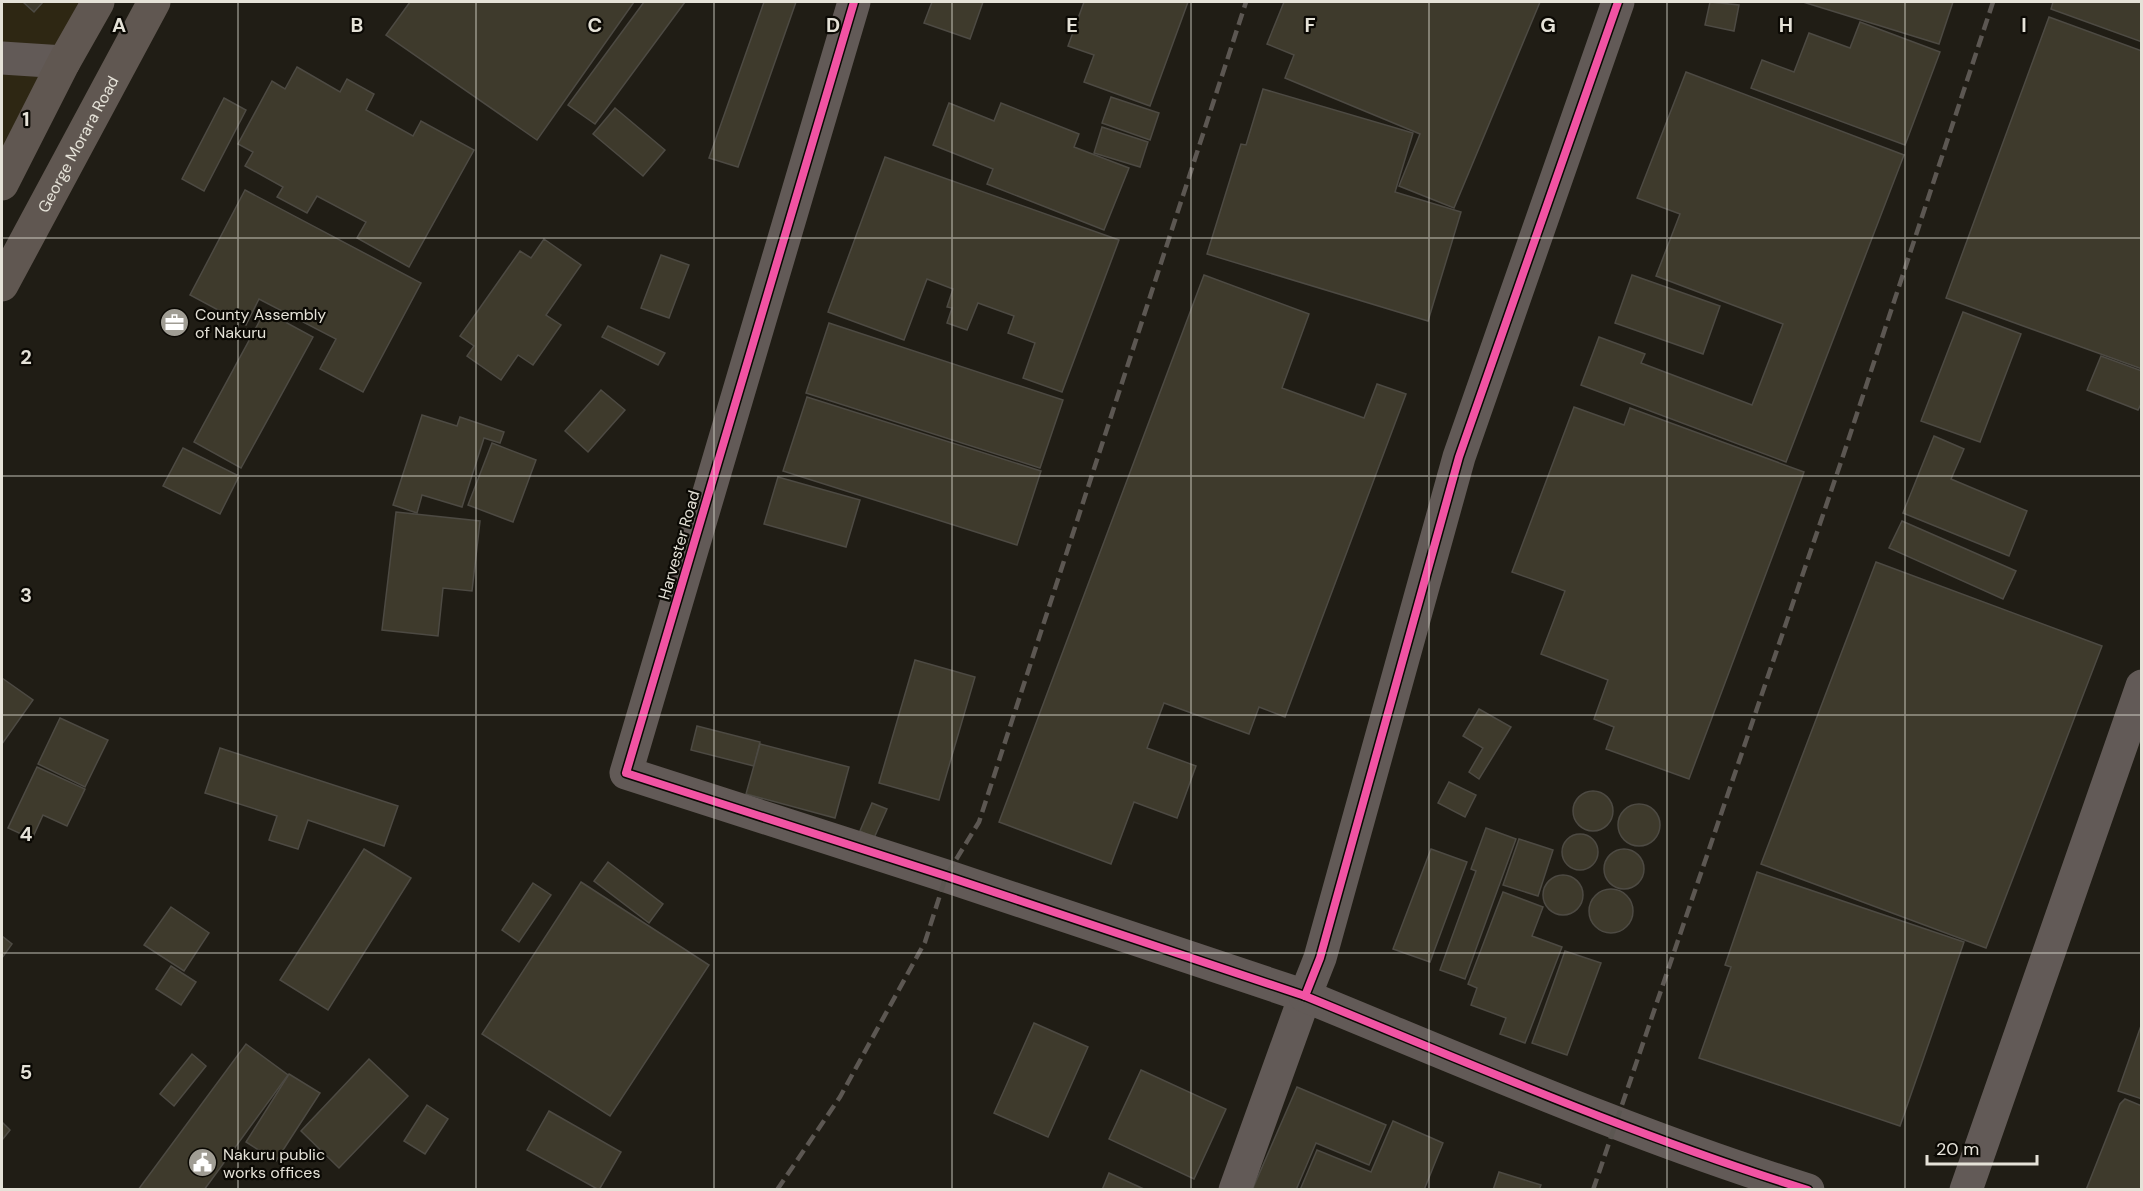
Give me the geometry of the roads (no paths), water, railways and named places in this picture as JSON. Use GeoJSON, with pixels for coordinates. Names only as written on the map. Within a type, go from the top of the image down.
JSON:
{"type":"FeatureCollection","features":[{"type":"Feature","properties":{"kind":"highway"},"geometry":{"type":"LineString","coordinates":[[2,184],[98,2]]}},
{"type":"Feature","properties":{"kind":"highway","name":"George Morara Road"},"geometry":{"type":"LineString","coordinates":[[2,285],[154,2]]}},
{"type":"Feature","properties":{"kind":"street","name":"Harvester Road"},"geometry":{"type":"LineString","coordinates":[[854,2],[626,773],[946,876],[1305,996]]}},
{"type":"Feature","properties":{"kind":"street"},"geometry":{"type":"LineString","coordinates":[[1234,1190],[1320,958],[1459,457],[1618,2]]}},
{"type":"Feature","properties":{"kind":"street"},"geometry":{"type":"LineString","coordinates":[[2,58],[64,63]]}},
{"type":"Feature","properties":{"kind":"street"},"geometry":{"type":"LineString","coordinates":[[1966,1190],[2142,686]]}},
{"type":"Feature","properties":{"kind":"street"},"geometry":{"type":"LineString","coordinates":[[1305,996],[1615,1122],[1808,1190]]}},
{"type":"Feature","properties":{"kind":"railway"},"geometry":{"type":"LineString","coordinates":[[777,1190],[840,1097],[925,942],[946,876],[979,822],[1246,2]]}},
{"type":"Feature","properties":{"kind":"railway"},"geometry":{"type":"LineString","coordinates":[[1593,1190],[1842,459],[1993,2]]}},
{"type":"Feature","properties":{"kind":"place","name":"County Assembly of Nakuru"},"geometry":{"type":"Point","coordinates":[174,323]}},
{"type":"Feature","properties":{"kind":"place","name":"Nakuru public works offices"},"geometry":{"type":"Point","coordinates":[202,1163]}}]}
